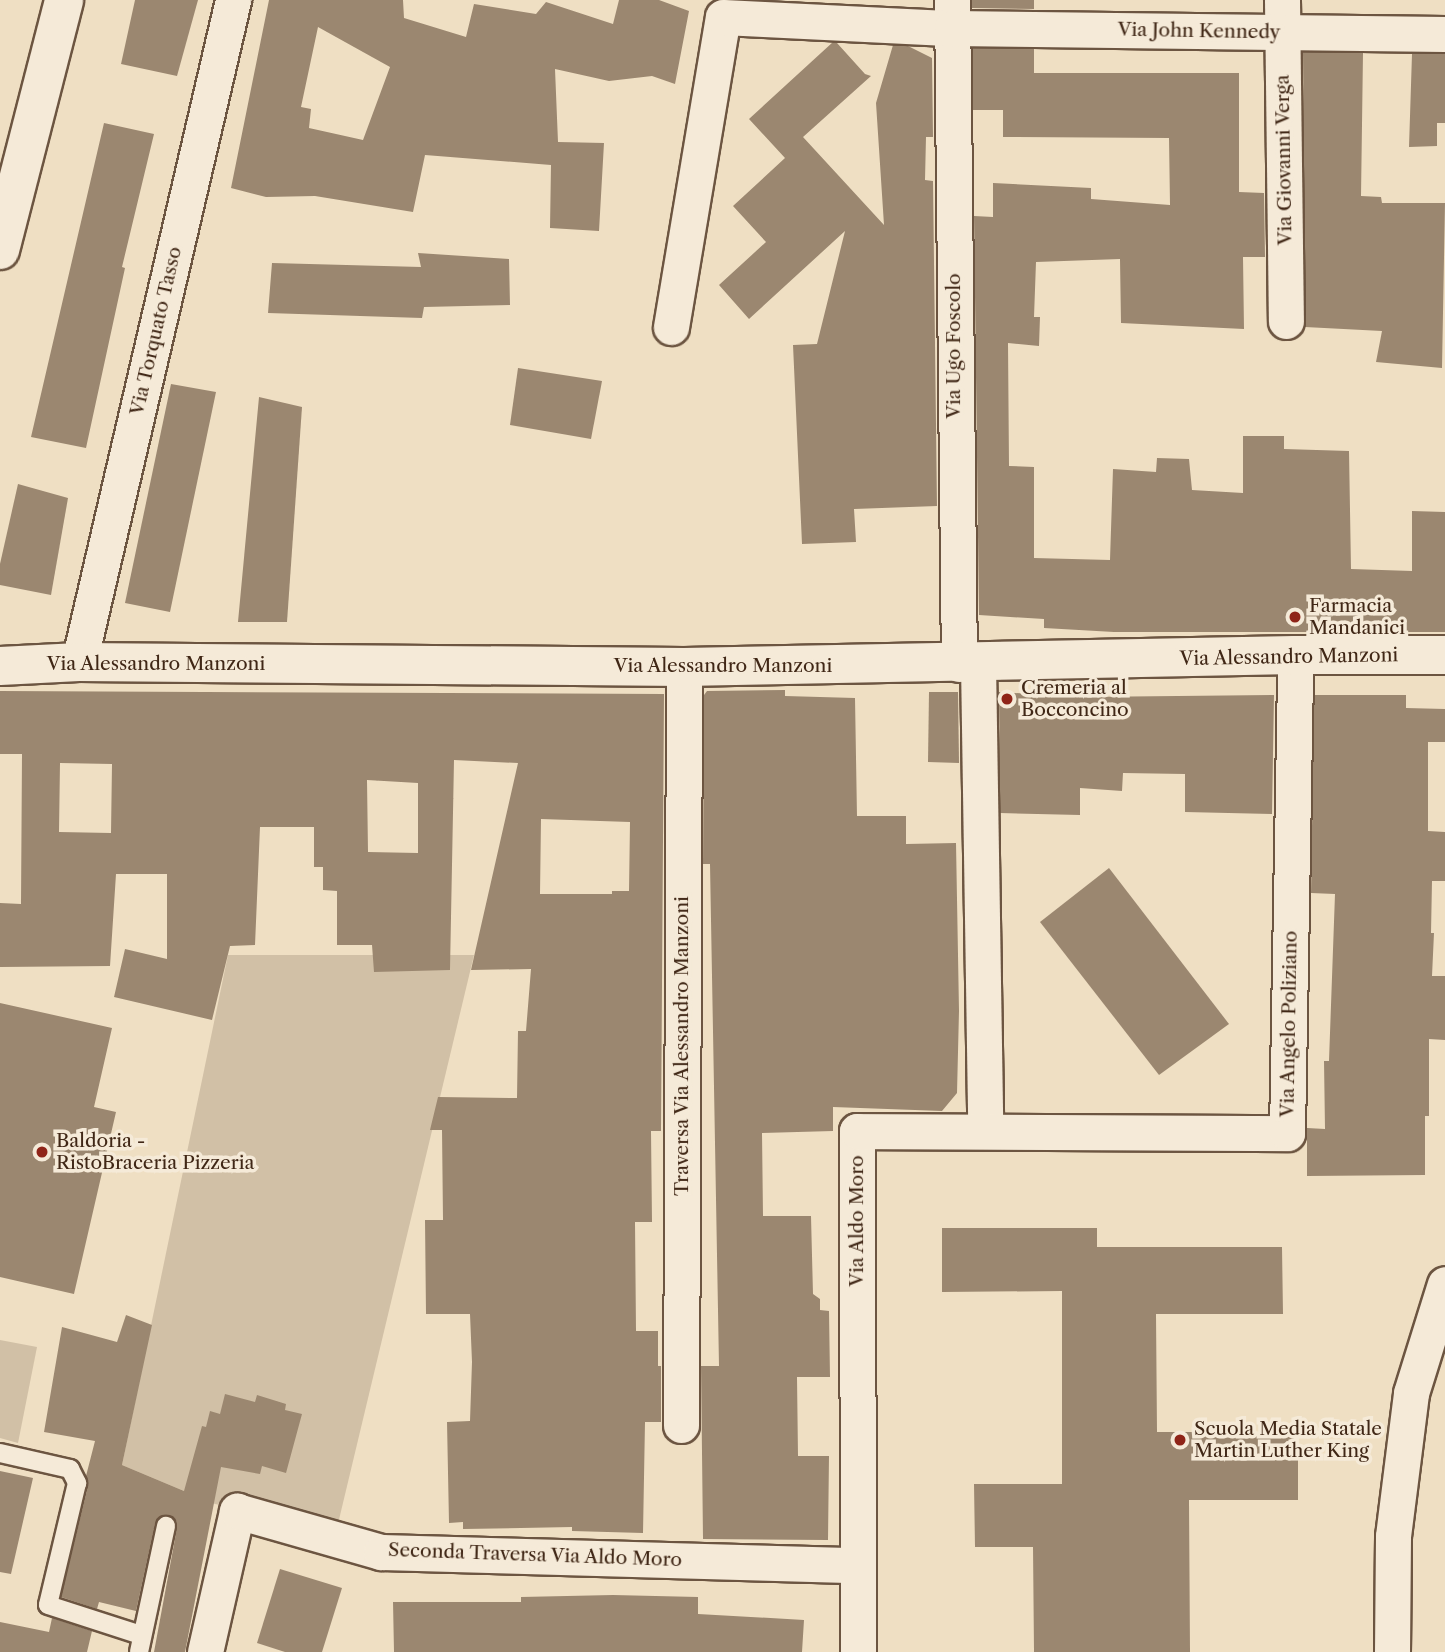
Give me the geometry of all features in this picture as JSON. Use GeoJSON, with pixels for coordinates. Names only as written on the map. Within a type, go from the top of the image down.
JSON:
{"type":"FeatureCollection","features":[{"type":"Feature","properties":{"kind":"street"},"geometry":{"type":"LineString","coordinates":[[0,250],[64,0]]}},
{"type":"Feature","properties":{"kind":"street","name":"Via Torquato Tasso"},"geometry":{"type":"LineString","coordinates":[[79,662],[233,0]]}},
{"type":"Feature","properties":{"kind":"street"},"geometry":{"type":"LineString","coordinates":[[671,327],[723,17],[952,14]]}},
{"type":"Feature","properties":{"kind":"street","name":"Via John Kennedy"},"geometry":{"type":"LineString","coordinates":[[952,14],[1282,16],[1445,34]]}},
{"type":"Feature","properties":{"kind":"street","name":"Via Ugo Foscolo"},"geometry":{"type":"LineString","coordinates":[[952,14],[969,663]]}},
{"type":"Feature","properties":{"kind":"street","name":"Via Giovanni Verga"},"geometry":{"type":"LineString","coordinates":[[1282,16],[1286,321]]}},
{"type":"Feature","properties":{"kind":"street","name":"Via Alessandro Manzoni"},"geometry":{"type":"LineString","coordinates":[[0,666],[79,662],[684,667],[1295,655],[1445,656]]}},
{"type":"Feature","properties":{"kind":"street","name":"Via Angelo Poliziano"},"geometry":{"type":"LineString","coordinates":[[985,1129],[1287,1133],[1295,655]]}},
{"type":"Feature","properties":{"kind":"street"},"geometry":{"type":"LineString","coordinates":[[969,663],[985,1129]]}},
{"type":"Feature","properties":{"kind":"street","name":"Traversa Via Alessandro Manzoni"},"geometry":{"type":"LineString","coordinates":[[681,1425],[684,667]]}},
{"type":"Feature","properties":{"kind":"street","name":"Via Aldo Moro"},"geometry":{"type":"LineString","coordinates":[[858,1652],[857,1131],[985,1129]]}},
{"type":"Feature","properties":{"kind":"street"},"geometry":{"type":"LineString","coordinates":[[1392,1652],[1393,1536],[1411,1393],[1445,1284]]}},
{"type":"Feature","properties":{"kind":"street","name":"Seconda Traversa Via Aldo Moro"},"geometry":{"type":"LineString","coordinates":[[205,1652],[237,1511],[381,1552],[857,1565]]}},
{"type":"Feature","properties":{"kind":"lane"},"geometry":{"type":"LineString","coordinates":[[0,1453],[70,1468],[77,1483],[48,1605],[140,1644],[166,1525]]}},
{"type":"Feature","properties":{"kind":"shaded area"},"geometry":{"type":"Polygon","coordinates":[[[228,955],[474,955],[337,1528],[215,1504],[122,1465],[228,955]]]}},
{"type":"Feature","properties":{"kind":"shaded area"},"geometry":{"type":"Polygon","coordinates":[[[0,1340],[37,1347],[18,1443],[0,1438],[0,1340]]]}},
{"type":"Feature","properties":{"kind":"building"},"geometry":{"type":"Polygon","coordinates":[[[135,0],[198,0],[177,76],[121,64],[135,0]]]}},
{"type":"Feature","properties":{"kind":"building"},"geometry":{"type":"Polygon","coordinates":[[[269,0],[403,0],[404,18],[466,37],[474,4],[536,14],[546,2],[613,24],[619,0],[659,0],[689,11],[675,84],[652,76],[609,81],[555,69],[558,142],[604,143],[599,231],[550,228],[551,165],[425,155],[413,212],[315,196],[266,197],[231,188],[269,0]],[[318,27],[301,107],[311,109],[309,128],[363,140],[390,67],[318,27]]]}},
{"type":"Feature","properties":{"kind":"building"},"geometry":{"type":"Polygon","coordinates":[[[972,0],[1034,0],[1034,9],[972,8],[972,0]]]}},
{"type":"Feature","properties":{"kind":"building"},"geometry":{"type":"Polygon","coordinates":[[[833,42],[837,43],[865,74],[871,76],[803,137],[884,225],[876,103],[893,45],[908,46],[932,58],[933,137],[926,137],[925,180],[933,181],[937,506],[854,509],[856,542],[802,544],[793,345],[817,344],[845,231],[749,319],[719,285],[766,242],[733,206],[785,158],[749,119],[833,42]]]}},
{"type":"Feature","properties":{"kind":"building"},"geometry":{"type":"Polygon","coordinates":[[[973,48],[1034,49],[1034,73],[1239,73],[1239,192],[1264,193],[1265,257],[1243,257],[1244,329],[1121,323],[1120,259],[1036,262],[1034,317],[1040,317],[1039,346],[1008,343],[1009,466],[1034,467],[1034,558],[1110,560],[1113,469],[1156,472],[1157,458],[1189,459],[1192,490],[1243,493],[1243,436],[1284,436],[1284,449],[1349,451],[1351,569],[1412,571],[1412,511],[1445,512],[1445,632],[1114,632],[1044,628],[1044,619],[979,615],[974,216],[993,217],[993,183],[1091,188],[1091,199],[1170,205],[1169,138],[1003,137],[1003,110],[973,110],[973,48]]]}},
{"type":"Feature","properties":{"kind":"building"},"geometry":{"type":"Polygon","coordinates":[[[1303,52],[1363,53],[1361,196],[1381,197],[1382,203],[1445,203],[1442,368],[1376,362],[1382,331],[1305,327],[1303,52]]]}},
{"type":"Feature","properties":{"kind":"building"},"geometry":{"type":"Polygon","coordinates":[[[1412,54],[1445,54],[1445,123],[1437,123],[1437,146],[1409,147],[1412,54]]]}},
{"type":"Feature","properties":{"kind":"building"},"geometry":{"type":"Polygon","coordinates":[[[104,123],[154,134],[122,267],[125,268],[86,448],[31,437],[104,123]]]}},
{"type":"Feature","properties":{"kind":"building"},"geometry":{"type":"Polygon","coordinates":[[[418,253],[509,259],[510,305],[424,307],[422,318],[268,313],[272,263],[421,267],[418,253]]]}},
{"type":"Feature","properties":{"kind":"building"},"geometry":{"type":"Polygon","coordinates":[[[518,368],[602,381],[591,439],[510,425],[518,368]]]}},
{"type":"Feature","properties":{"kind":"building"},"geometry":{"type":"Polygon","coordinates":[[[171,384],[216,392],[170,612],[125,603],[171,384]]]}},
{"type":"Feature","properties":{"kind":"building"},"geometry":{"type":"Polygon","coordinates":[[[259,397],[302,407],[287,622],[238,622],[259,397]]]}},
{"type":"Feature","properties":{"kind":"building"},"geometry":{"type":"Polygon","coordinates":[[[18,484],[68,498],[51,595],[0,585],[0,564],[18,484]]]}},
{"type":"Feature","properties":{"kind":"building"},"geometry":{"type":"Polygon","coordinates":[[[785,690],[785,696],[855,698],[857,816],[906,816],[906,844],[956,843],[959,1011],[957,1093],[942,1111],[833,1107],[833,1131],[762,1133],[763,1216],[811,1216],[813,1294],[820,1299],[820,1310],[829,1311],[830,1377],[797,1377],[798,1456],[829,1456],[828,1540],[703,1539],[701,1366],[719,1366],[710,864],[703,864],[704,695],[707,691],[785,690]]]}},
{"type":"Feature","properties":{"kind":"building"},"geometry":{"type":"Polygon","coordinates":[[[0,691],[664,694],[661,1131],[651,1131],[652,1222],[635,1222],[636,1331],[658,1331],[658,1366],[661,1366],[661,1422],[645,1422],[643,1533],[572,1531],[572,1527],[463,1529],[463,1522],[449,1523],[447,1422],[470,1421],[470,1314],[426,1314],[425,1220],[443,1220],[442,1130],[430,1130],[438,1097],[517,1098],[518,1031],[526,1031],[531,969],[471,970],[518,763],[454,760],[450,970],[374,972],[372,945],[337,945],[337,891],[323,890],[323,867],[314,867],[314,827],[260,827],[255,945],[230,946],[212,1020],[114,997],[125,949],[167,959],[167,874],[116,874],[110,966],[0,967],[0,903],[21,904],[22,754],[0,754],[0,691]],[[60,763],[59,832],[111,833],[112,764],[60,763]],[[367,780],[368,852],[418,853],[418,783],[367,780]],[[541,819],[540,894],[612,894],[612,891],[629,891],[630,822],[541,819]]]}},
{"type":"Feature","properties":{"kind":"building"},"geometry":{"type":"Polygon","coordinates":[[[929,692],[958,692],[959,763],[928,762],[929,692]]]}},
{"type":"Feature","properties":{"kind":"building"},"geometry":{"type":"Polygon","coordinates":[[[999,692],[1083,697],[1274,695],[1272,814],[1185,812],[1185,774],[1123,773],[1122,791],[1080,788],[1080,815],[1000,813],[999,692]]]}},
{"type":"Feature","properties":{"kind":"building"},"geometry":{"type":"Polygon","coordinates":[[[1314,695],[1406,695],[1406,708],[1445,709],[1445,742],[1428,742],[1428,831],[1445,832],[1445,881],[1432,881],[1431,933],[1434,933],[1432,976],[1445,976],[1445,1040],[1429,1039],[1429,1116],[1425,1116],[1425,1175],[1307,1176],[1307,1128],[1325,1129],[1324,1061],[1329,1061],[1335,894],[1311,893],[1314,695]]]}},
{"type":"Feature","properties":{"kind":"building"},"geometry":{"type":"Polygon","coordinates":[[[1109,868],[1229,1024],[1159,1075],[1040,922],[1109,868]]]}},
{"type":"Feature","properties":{"kind":"building","name":"Baldoria - RistoBraceria Pizzeria"},"geometry":{"type":"Polygon","coordinates":[[[0,1003],[112,1028],[94,1107],[116,1112],[74,1294],[0,1277],[0,1003]]]}},
{"type":"Feature","properties":{"kind":"building","name":"Scuola Media Statale Martin Luther King"},"geometry":{"type":"Polygon","coordinates":[[[942,1228],[1097,1228],[1097,1247],[1282,1247],[1283,1314],[1156,1314],[1157,1432],[1298,1432],[1298,1500],[1189,1500],[1190,1652],[1034,1652],[1033,1547],[975,1547],[974,1484],[1062,1484],[1062,1291],[942,1292],[942,1228]]]}},
{"type":"Feature","properties":{"kind":"building"},"geometry":{"type":"Polygon","coordinates":[[[126,1315],[152,1325],[122,1465],[184,1491],[202,1426],[206,1427],[210,1411],[220,1414],[225,1394],[255,1402],[257,1395],[286,1404],[285,1410],[302,1414],[286,1473],[262,1466],[260,1474],[221,1467],[185,1652],[154,1652],[177,1528],[177,1522],[169,1515],[162,1515],[155,1524],[136,1611],[99,1602],[97,1609],[61,1597],[88,1486],[86,1476],[95,1441],[44,1432],[62,1327],[117,1342],[126,1315]]]}},
{"type":"Feature","properties":{"kind":"building"},"geometry":{"type":"Polygon","coordinates":[[[0,1471],[33,1478],[11,1574],[0,1572],[0,1471]]]}},
{"type":"Feature","properties":{"kind":"building"},"geometry":{"type":"Polygon","coordinates":[[[280,1569],[342,1588],[322,1652],[285,1652],[257,1643],[280,1569]]]}},
{"type":"Feature","properties":{"kind":"building"},"geometry":{"type":"Polygon","coordinates":[[[521,1597],[698,1597],[698,1614],[804,1620],[802,1652],[394,1652],[393,1602],[521,1602],[521,1597]]]}},
{"type":"Feature","properties":{"kind":"building"},"geometry":{"type":"Polygon","coordinates":[[[52,1618],[92,1631],[87,1652],[0,1652],[0,1622],[49,1632],[52,1618]]]}},
{"type":"Feature","properties":{"kind":"place","name":"Farmacia Mandanici"},"geometry":{"type":"Point","coordinates":[1295,617]}},
{"type":"Feature","properties":{"kind":"place","name":"Cremeria al Bocconcino"},"geometry":{"type":"Point","coordinates":[1007,699]}},
{"type":"Feature","properties":{"kind":"place","name":"Baldoria - RistoBraceria Pizzeria"},"geometry":{"type":"Point","coordinates":[42,1152]}},
{"type":"Feature","properties":{"kind":"place","name":"Scuola Media Statale Martin Luther King"},"geometry":{"type":"Point","coordinates":[1180,1440]}}]}
